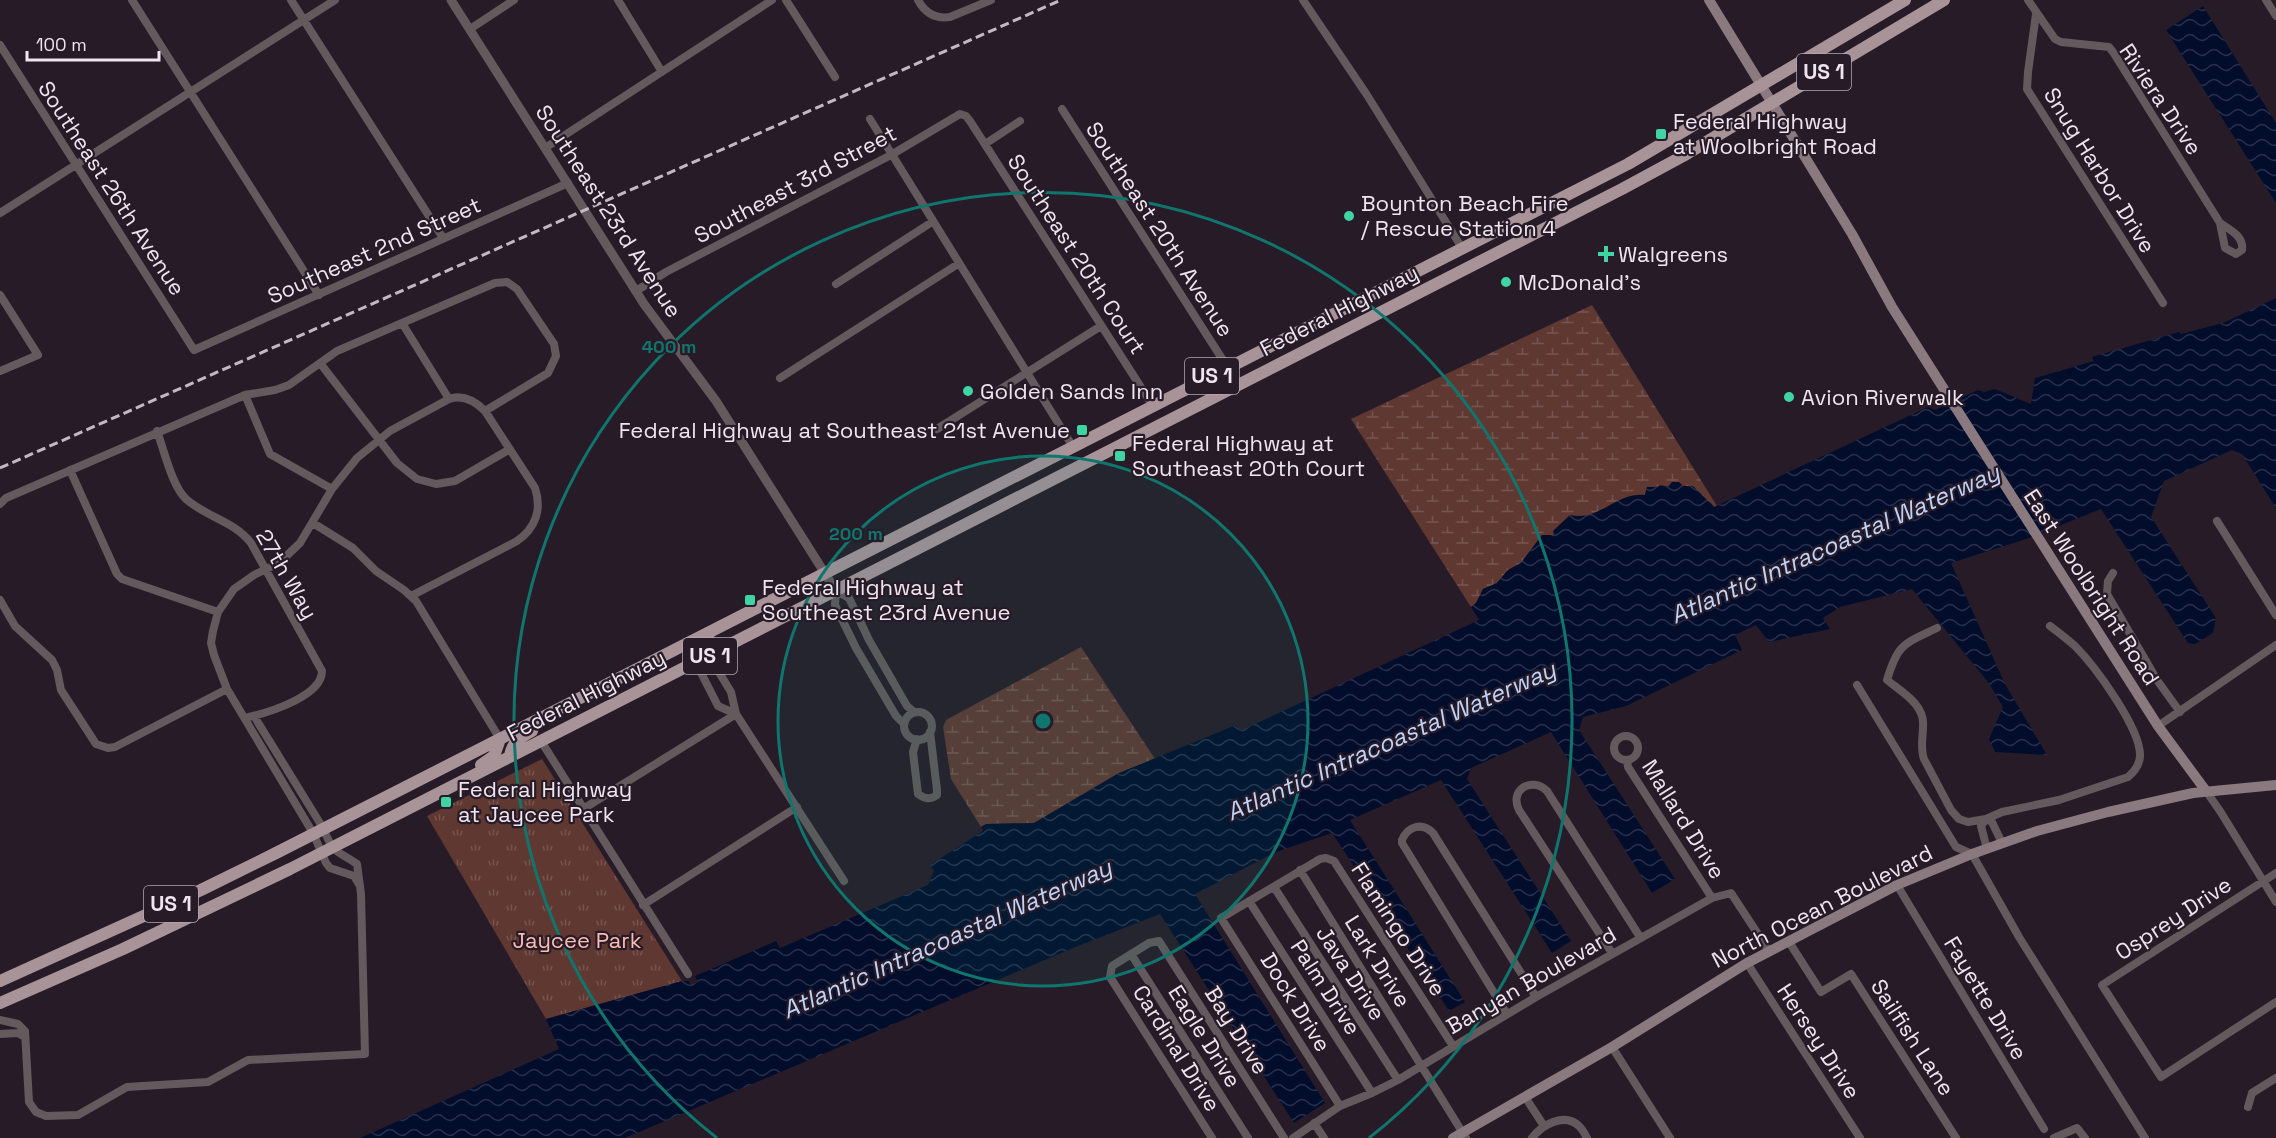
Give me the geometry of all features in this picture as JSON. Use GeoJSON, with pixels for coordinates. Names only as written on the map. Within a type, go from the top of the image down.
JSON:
{"type":"FeatureCollection","features":[{"type":"Feature","properties":{"kind":"main road","name":"East Woolbright Road"},"geometry":{"type":"LineString","coordinates":[[1709,0],[1852,234],[1892,307],[2158,726],[2206,791]]}},
{"type":"Feature","properties":{"kind":"main road","name":"Federal Highway"},"geometry":{"type":"LineString","coordinates":[[0,981],[201,891],[1476,242],[1637,159],[1905,0]]}},
{"type":"Feature","properties":{"kind":"main road","name":"Federal Highway"},"geometry":{"type":"LineString","coordinates":[[0,1003],[173,926],[281,874],[1637,182],[1944,0]]}},
{"type":"Feature","properties":{"kind":"main road"},"geometry":{"type":"LineString","coordinates":[[1470,267],[1476,242]]}},
{"type":"Feature","properties":{"kind":"main road"},"geometry":{"type":"LineString","coordinates":[[1452,276],[1462,248]]}},
{"type":"Feature","properties":{"kind":"main road"},"geometry":{"type":"LineString","coordinates":[[1088,462],[1089,439]]}},
{"type":"Feature","properties":{"kind":"main road"},"geometry":{"type":"LineString","coordinates":[[994,511],[1010,495],[1067,466],[1073,447]]}},
{"type":"Feature","properties":{"kind":"main road"},"geometry":{"type":"LineString","coordinates":[[696,663],[696,653],[712,630]]}},
{"type":"Feature","properties":{"kind":"main road"},"geometry":{"type":"LineString","coordinates":[[510,757],[513,745],[520,737],[574,710],[587,694]]}},
{"type":"Feature","properties":{"kind":"main road"},"geometry":{"type":"LineString","coordinates":[[430,797],[439,786],[490,760],[498,748],[500,739]]}},
{"type":"Feature","properties":{"kind":"main road","name":"North Ocean Boulevard"},"geometry":{"type":"LineString","coordinates":[[1461,1136],[1748,963],[1897,885],[2002,843],[2108,812],[2206,791],[2276,785]]}},
{"type":"Feature","properties":{"kind":"street"},"geometry":{"type":"LineString","coordinates":[[132,0],[319,295]]}},
{"type":"Feature","properties":{"kind":"street"},"geometry":{"type":"LineString","coordinates":[[291,0],[443,238]]}},
{"type":"Feature","properties":{"kind":"street"},"geometry":{"type":"LineString","coordinates":[[0,213],[335,0]]}},
{"type":"Feature","properties":{"kind":"street","name":"Southeast 23rd Avenue"},"geometry":{"type":"LineString","coordinates":[[451,0],[636,291],[716,401],[836,591]]}},
{"type":"Feature","properties":{"kind":"street"},"geometry":{"type":"LineString","coordinates":[[470,29],[514,0]]}},
{"type":"Feature","properties":{"kind":"street"},"geometry":{"type":"LineString","coordinates":[[618,0],[662,72]]}},
{"type":"Feature","properties":{"kind":"street"},"geometry":{"type":"LineString","coordinates":[[545,148],[772,0]]}},
{"type":"Feature","properties":{"kind":"street"},"geometry":{"type":"LineString","coordinates":[[786,0],[835,77]]}},
{"type":"Feature","properties":{"kind":"street"},"geometry":{"type":"LineString","coordinates":[[918,0],[926,10],[944,18],[991,0]]}},
{"type":"Feature","properties":{"kind":"street"},"geometry":{"type":"LineString","coordinates":[[1303,0],[1367,95],[1462,248]]}},
{"type":"Feature","properties":{"kind":"street","name":"Riviera Drive"},"geometry":{"type":"LineString","coordinates":[[2028,0],[2051,34],[2061,42],[2109,47],[2220,223]]}},
{"type":"Feature","properties":{"kind":"street"},"geometry":{"type":"LineString","coordinates":[[2266,0],[2276,16]]}},
{"type":"Feature","properties":{"kind":"street","name":"Snug Harbor Drive"},"geometry":{"type":"LineString","coordinates":[[2037,14],[2028,72],[2028,89],[2163,303]]}},
{"type":"Feature","properties":{"kind":"street","name":"Southeast 26th Avenue"},"geometry":{"type":"LineString","coordinates":[[0,45],[194,350]]}},
{"type":"Feature","properties":{"kind":"street","name":"Southeast 20th Avenue"},"geometry":{"type":"LineString","coordinates":[[1062,109],[1228,368]]}},
{"type":"Feature","properties":{"kind":"street","name":"Southeast 3rd Street"},"geometry":{"type":"LineString","coordinates":[[636,291],[666,272],[891,155],[960,114],[966,116],[970,121]]}},
{"type":"Feature","properties":{"kind":"street"},"geometry":{"type":"LineString","coordinates":[[870,119],[1073,447]]}},
{"type":"Feature","properties":{"kind":"street"},"geometry":{"type":"LineString","coordinates":[[985,144],[1020,120]]}},
{"type":"Feature","properties":{"kind":"street","name":"Southeast 20th Court"},"geometry":{"type":"LineString","coordinates":[[970,121],[1153,406]]}},
{"type":"Feature","properties":{"kind":"street","name":"Southeast 2nd Street"},"geometry":{"type":"LineString","coordinates":[[194,350],[568,183]]}},
{"type":"Feature","properties":{"kind":"street"},"geometry":{"type":"LineString","coordinates":[[836,284],[932,222]]}},
{"type":"Feature","properties":{"kind":"street"},"geometry":{"type":"LineString","coordinates":[[780,378],[958,264]]}},
{"type":"Feature","properties":{"kind":"street"},"geometry":{"type":"LineString","coordinates":[[0,504],[6,498],[245,395],[289,385],[337,351],[495,283],[507,282],[517,289],[554,344],[555,362],[543,377],[485,411]]}},
{"type":"Feature","properties":{"kind":"street"},"geometry":{"type":"LineString","coordinates":[[0,295],[38,354],[0,371]]}},
{"type":"Feature","properties":{"kind":"street"},"geometry":{"type":"LineString","coordinates":[[402,323],[449,399]]}},
{"type":"Feature","properties":{"kind":"street"},"geometry":{"type":"LineString","coordinates":[[937,429],[1101,326]]}},
{"type":"Feature","properties":{"kind":"street"},"geometry":{"type":"LineString","coordinates":[[320,363],[406,472],[417,479],[436,484],[449,482],[461,478],[510,449]]}},
{"type":"Feature","properties":{"kind":"street"},"geometry":{"type":"LineString","coordinates":[[245,395],[270,454],[332,489]]}},
{"type":"Feature","properties":{"kind":"street"},"geometry":{"type":"LineString","coordinates":[[318,831],[227,689],[218,668],[212,643],[218,612],[234,589],[243,581],[266,570],[290,554],[313,523],[332,489],[357,458],[380,438],[449,399],[454,397],[467,399],[479,404],[510,449],[537,494],[538,508],[532,527],[517,540],[411,596]]}},
{"type":"Feature","properties":{"kind":"street","name":"27th Way"},"geometry":{"type":"LineString","coordinates":[[157,432],[175,482],[182,494],[192,504],[242,531],[251,543],[315,660],[320,664],[322,677],[320,683],[303,696],[284,706],[245,718]]}},
{"type":"Feature","properties":{"kind":"street"},"geometry":{"type":"LineString","coordinates":[[70,470],[117,574],[122,579],[218,612]]}},
{"type":"Feature","properties":{"kind":"street"},"geometry":{"type":"LineString","coordinates":[[2217,521],[2276,615]]}},
{"type":"Feature","properties":{"kind":"street"},"geometry":{"type":"LineString","coordinates":[[313,523],[353,548],[386,579],[411,596],[420,607],[500,739]]}},
{"type":"Feature","properties":{"kind":"street"},"geometry":{"type":"LineString","coordinates":[[2113,573],[2108,581],[2107,594],[2157,680],[2180,712]]}},
{"type":"Feature","properties":{"kind":"street"},"geometry":{"type":"LineString","coordinates":[[914,712],[907,706],[849,598],[836,591],[835,605],[856,648],[896,716],[904,724],[906,733],[916,739],[924,738],[930,732]]}},
{"type":"Feature","properties":{"kind":"street"},"geometry":{"type":"LineString","coordinates":[[0,600],[15,626],[52,660],[57,670],[61,690],[96,744],[102,747],[115,747],[227,689]]}},
{"type":"Feature","properties":{"kind":"street"},"geometry":{"type":"LineString","coordinates":[[1937,628],[1905,644],[1893,658],[1887,680],[1911,699],[1920,710],[1924,723],[1921,750],[1951,810],[1959,819],[1968,822],[2059,800],[2128,777],[2134,772],[2140,759],[2138,741],[2105,682],[2076,647],[2050,626]]}},
{"type":"Feature","properties":{"kind":"street"},"geometry":{"type":"LineString","coordinates":[[2158,726],[2276,645]]}},
{"type":"Feature","properties":{"kind":"street"},"geometry":{"type":"LineString","coordinates":[[709,656],[731,692],[736,714],[844,881]]}},
{"type":"Feature","properties":{"kind":"street"},"geometry":{"type":"LineString","coordinates":[[696,663],[718,706],[736,714]]}},
{"type":"Feature","properties":{"kind":"street"},"geometry":{"type":"LineString","coordinates":[[1857,685],[1956,847],[1972,854],[2025,947],[2145,1138]]}},
{"type":"Feature","properties":{"kind":"street"},"geometry":{"type":"LineString","coordinates":[[904,724],[907,717],[914,712],[922,712],[932,724],[930,732],[937,795],[932,798],[923,798],[918,794],[913,752],[916,739]]}},
{"type":"Feature","properties":{"kind":"street"},"geometry":{"type":"LineString","coordinates":[[583,809],[736,714]]}},
{"type":"Feature","properties":{"kind":"street"},"geometry":{"type":"LineString","coordinates":[[254,716],[318,831],[327,849],[330,868],[349,873],[360,886]]}},
{"type":"Feature","properties":{"kind":"street"},"geometry":{"type":"LineString","coordinates":[[541,741],[688,974]]}},
{"type":"Feature","properties":{"kind":"street","name":"Mallard Drive"},"geometry":{"type":"LineString","coordinates":[[1627,760],[1628,767],[1712,897]]}},
{"type":"Feature","properties":{"kind":"street"},"geometry":{"type":"LineString","coordinates":[[1612,952],[1520,810],[1516,799],[1523,787],[1536,784],[1547,791],[1640,937]]}},
{"type":"Feature","properties":{"kind":"street"},"geometry":{"type":"LineString","coordinates":[[2206,791],[2276,902]]}},
{"type":"Feature","properties":{"kind":"street"},"geometry":{"type":"LineString","coordinates":[[643,904],[797,807]]}},
{"type":"Feature","properties":{"kind":"street"},"geometry":{"type":"LineString","coordinates":[[1986,819],[1992,822],[2002,843]]}},
{"type":"Feature","properties":{"kind":"street"},"geometry":{"type":"LineString","coordinates":[[1986,819],[1981,826],[1987,849]]}},
{"type":"Feature","properties":{"kind":"street"},"geometry":{"type":"LineString","coordinates":[[1507,1014],[1402,843],[1401,840],[1410,828],[1422,826],[1433,833],[1536,997]]}},
{"type":"Feature","properties":{"kind":"street"},"geometry":{"type":"LineString","coordinates":[[0,1020],[18,1024],[25,1031],[29,1102],[36,1112],[46,1116],[78,1115],[128,1087],[208,1082],[248,1060],[365,1054],[360,886],[357,864],[327,849]]}},
{"type":"Feature","properties":{"kind":"street","name":"Flamingo Drive"},"geometry":{"type":"LineString","coordinates":[[1300,870],[1320,859],[1326,858],[1334,861],[1453,1046]]}},
{"type":"Feature","properties":{"kind":"street"},"geometry":{"type":"LineString","coordinates":[[1249,901],[1300,870]]}},
{"type":"Feature","properties":{"kind":"street","name":"Lark Drive"},"geometry":{"type":"LineString","coordinates":[[1300,870],[1422,1065],[1461,1136]]}},
{"type":"Feature","properties":{"kind":"street","name":"Osprey Drive"},"geometry":{"type":"LineString","coordinates":[[2276,873],[2102,985],[2161,1077],[2276,1002]]}},
{"type":"Feature","properties":{"kind":"street","name":"Fayette Drive"},"geometry":{"type":"LineString","coordinates":[[1897,885],[2044,1129]]}},
{"type":"Feature","properties":{"kind":"street","name":"Java Drive"},"geometry":{"type":"LineString","coordinates":[[1274,886],[1398,1080]]}},
{"type":"Feature","properties":{"kind":"street"},"geometry":{"type":"LineString","coordinates":[[1712,897],[1731,893],[1769,951]]}},
{"type":"Feature","properties":{"kind":"street","name":"Banyan Boulevard"},"geometry":{"type":"LineString","coordinates":[[1293,1138],[1340,1106],[1398,1080],[1612,952],[1712,897]]}},
{"type":"Feature","properties":{"kind":"street","name":"Dock Drive"},"geometry":{"type":"LineString","coordinates":[[1249,901],[1221,918],[1340,1106]]}},
{"type":"Feature","properties":{"kind":"street","name":"Palm Drive"},"geometry":{"type":"LineString","coordinates":[[1249,901],[1372,1093]]}},
{"type":"Feature","properties":{"kind":"street","name":"Bay Drive"},"geometry":{"type":"LineString","coordinates":[[1131,954],[1149,943],[1159,941],[1284,1138]]}},
{"type":"Feature","properties":{"kind":"street","name":"Sailfish Lane"},"geometry":{"type":"LineString","coordinates":[[1789,942],[1821,992],[1851,974],[1956,1138]]}},
{"type":"Feature","properties":{"kind":"street","name":"Cardinal Drive"},"geometry":{"type":"LineString","coordinates":[[1131,954],[1112,966],[1110,977],[1212,1138]]}},
{"type":"Feature","properties":{"kind":"street","name":"Eagle Drive"},"geometry":{"type":"LineString","coordinates":[[1131,954],[1248,1138]]}},
{"type":"Feature","properties":{"kind":"street","name":"Hersey Drive"},"geometry":{"type":"LineString","coordinates":[[1748,963],[1860,1138]]}},
{"type":"Feature","properties":{"kind":"street"},"geometry":{"type":"LineString","coordinates":[[0,1034],[18,1033],[26,1037]]}},
{"type":"Feature","properties":{"kind":"street"},"geometry":{"type":"LineString","coordinates":[[1612,1047],[1670,1138]]}},
{"type":"Feature","properties":{"kind":"street"},"geometry":{"type":"LineString","coordinates":[[2248,1107],[2252,1093],[2276,1078]]}},
{"type":"Feature","properties":{"kind":"street"},"geometry":{"type":"LineString","coordinates":[[1525,1097],[1544,1126]]}},
{"type":"Feature","properties":{"kind":"street"},"geometry":{"type":"LineString","coordinates":[[1532,1138],[1544,1126],[1567,1120],[1580,1126],[1587,1138]]}},
{"type":"Feature","properties":{"kind":"street"},"geometry":{"type":"LineString","coordinates":[[1314,1124],[1324,1138]]}},
{"type":"Feature","properties":{"kind":"street"},"geometry":{"type":"LineString","coordinates":[[2054,1138],[2077,1128],[2085,1138]]}},
{"type":"Feature","properties":{"kind":"green space"},"geometry":{"type":"Polygon","coordinates":[[[1592,305],[1717,506],[1714,507],[1683,486],[1647,487],[1645,495],[1582,518],[1555,536],[1542,535],[1521,563],[1508,570],[1497,583],[1483,589],[1476,603],[1471,607],[1351,419],[1592,305]]]}},
{"type":"Feature","properties":{"kind":"green space"},"geometry":{"type":"Polygon","coordinates":[[[1081,647],[1155,759],[1119,773],[1034,823],[986,824],[981,827],[951,779],[943,727],[946,720],[1081,647]]]}},
{"type":"Feature","properties":{"kind":"green space","name":"Jaycee Park"},"geometry":{"type":"Polygon","coordinates":[[[542,759],[682,981],[546,1019],[427,816],[542,759]]]}},
{"type":"Feature","properties":{"kind":"water"},"geometry":{"type":"Polygon","coordinates":[[[2203,6],[2276,123],[2276,203],[2166,30],[2203,6]]]}},
{"type":"Feature","properties":{"kind":"water","name":"Atlantic Intracoastal Waterway"},"geometry":{"type":"Polygon","coordinates":[[[2276,298],[2276,508],[2242,454],[2232,450],[2164,481],[2151,517],[2216,618],[2213,633],[2195,644],[2188,643],[2101,509],[2029,538],[1951,563],[2005,684],[2047,755],[1995,752],[1989,739],[2003,707],[1988,682],[1912,589],[1840,607],[1823,618],[1830,629],[1769,642],[1756,625],[1735,635],[1742,650],[1626,706],[1583,717],[1579,730],[1675,879],[1652,893],[1551,732],[1471,768],[1467,779],[1571,941],[1552,953],[1441,780],[1350,820],[1465,1002],[1449,1011],[1332,833],[1276,852],[1195,894],[1325,1103],[1294,1123],[1160,914],[1073,948],[625,1138],[360,1138],[559,1049],[546,1019],[682,981],[689,981],[690,985],[698,982],[695,976],[776,941],[780,948],[928,885],[934,871],[930,865],[983,831],[981,827],[986,824],[1034,823],[1119,773],[1236,725],[1240,731],[1479,620],[1471,607],[1476,603],[1483,589],[1497,583],[1508,570],[1521,563],[1542,535],[1554,535],[1553,531],[1570,515],[1590,514],[1626,497],[1645,495],[1647,487],[1660,485],[1668,487],[1672,482],[1679,482],[1683,486],[1693,486],[1714,507],[1928,407],[1935,410],[1978,390],[1984,392],[1995,389],[2031,404],[2035,378],[2094,361],[2092,357],[2179,332],[2181,334],[2223,323],[2276,298]]]}},
{"type":"Feature","properties":{"kind":"railway"},"geometry":{"type":"LineString","coordinates":[[0,468],[1061,0]]}},
{"type":"Feature","properties":{"kind":"place","name":"Federal Highway at Woolbright Road"},"geometry":{"type":"Point","coordinates":[1661,134]}},
{"type":"Feature","properties":{"kind":"place","name":"Boynton Beach Fire / Rescue Station 4"},"geometry":{"type":"Point","coordinates":[1349,216]}},
{"type":"Feature","properties":{"kind":"place","name":"Walgreens"},"geometry":{"type":"Point","coordinates":[1606,254]}},
{"type":"Feature","properties":{"kind":"place","name":"McDonald's"},"geometry":{"type":"Point","coordinates":[1506,282]}},
{"type":"Feature","properties":{"kind":"place","name":"Golden Sands Inn"},"geometry":{"type":"Point","coordinates":[968,391]}},
{"type":"Feature","properties":{"kind":"place","name":"Avion Riverwalk"},"geometry":{"type":"Point","coordinates":[1789,397]}},
{"type":"Feature","properties":{"kind":"place","name":"Federal Highway at Southeast 21st Avenue"},"geometry":{"type":"Point","coordinates":[1082,430]}},
{"type":"Feature","properties":{"kind":"place","name":"Federal Highway at Southeast 20th Court"},"geometry":{"type":"Point","coordinates":[1120,456]}},
{"type":"Feature","properties":{"kind":"place","name":"Federal Highway at Southeast 23rd Avenue"},"geometry":{"type":"Point","coordinates":[750,600]}},
{"type":"Feature","properties":{"kind":"place","name":"Federal Highway at Jaycee Park"},"geometry":{"type":"Point","coordinates":[446,802]}}]}
